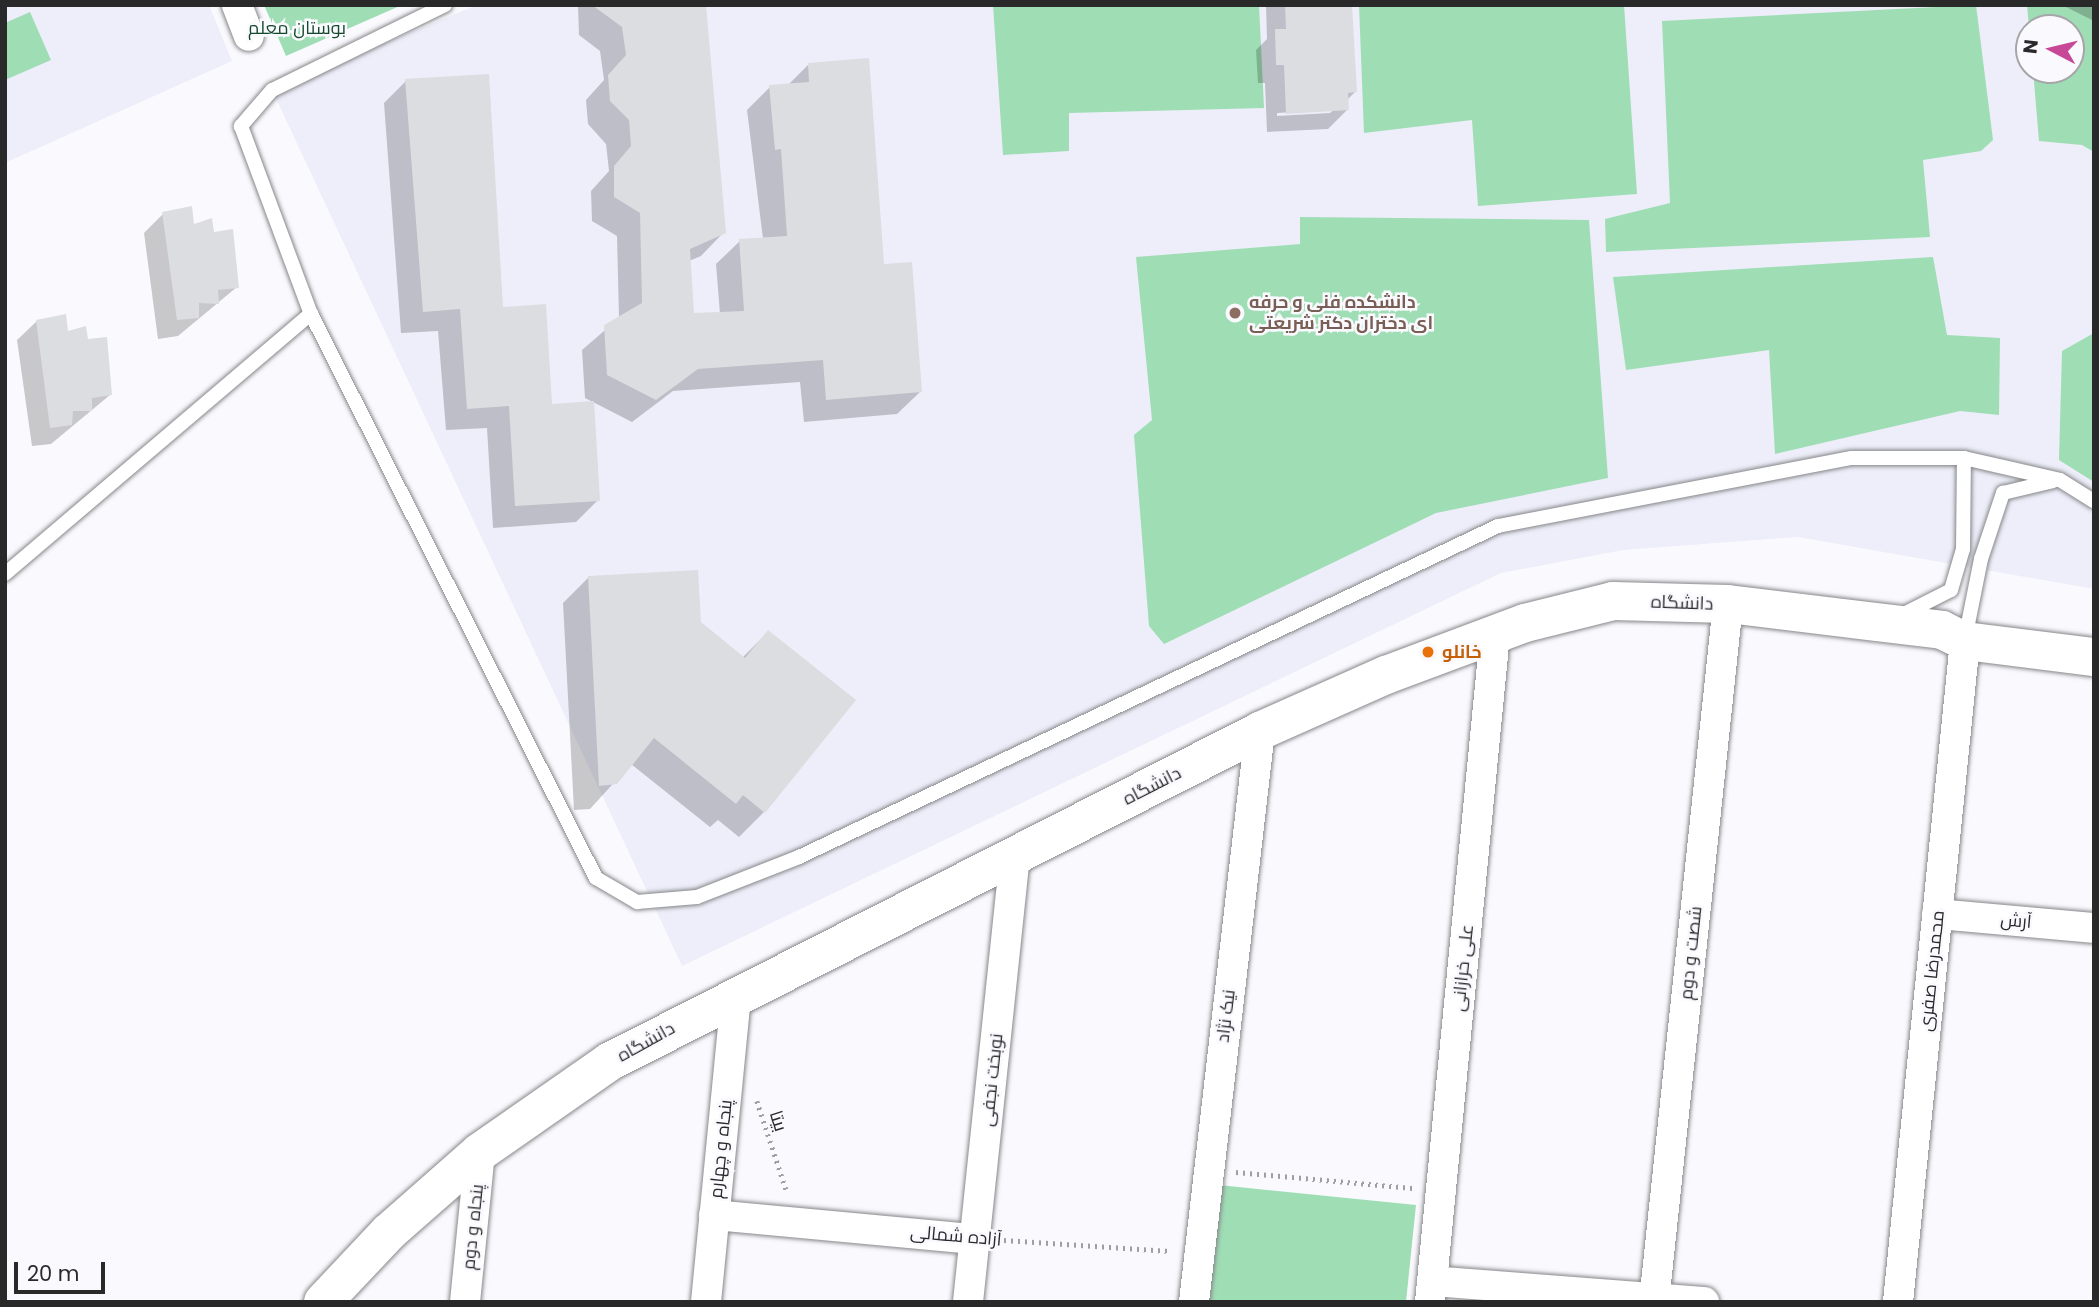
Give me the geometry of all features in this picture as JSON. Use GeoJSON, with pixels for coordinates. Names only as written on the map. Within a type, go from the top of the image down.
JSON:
{"type":"FeatureCollection","features":[{"type":"Feature","properties":{"kind":"street"},"geometry":{"type":"LineString","coordinates":[[237,5],[249,36]]}},
{"type":"Feature","properties":{"kind":"street","name":"دانشگاه"},"geometry":{"type":"LineString","coordinates":[[323,1302],[389,1232],[480,1152],[609,1062],[1015,858],[1260,731],[1386,675],[1495,634],[1613,601],[1728,604],[1942,630],[1965,641],[2094,657]]}},
{"type":"Feature","properties":{"kind":"street","name":"شصت و دوم"},"geometry":{"type":"LineString","coordinates":[[1654,1300],[1728,604]]}},
{"type":"Feature","properties":{"kind":"street","name":"علی خرازانی"},"geometry":{"type":"LineString","coordinates":[[1431,1291],[1495,634]]}},
{"type":"Feature","properties":{"kind":"street","name":"محمدرضا صفری"},"geometry":{"type":"LineString","coordinates":[[1898,1302],[1965,641]]}},
{"type":"Feature","properties":{"kind":"street","name":"نیک نژاد"},"geometry":{"type":"LineString","coordinates":[[1194,1302],[1260,731]]}},
{"type":"Feature","properties":{"kind":"street","name":"نوبخت نجفی"},"geometry":{"type":"LineString","coordinates":[[968,1302],[1015,858]]}},
{"type":"Feature","properties":{"kind":"street","name":"آرش"},"geometry":{"type":"LineString","coordinates":[[1937,914],[2094,928]]}},
{"type":"Feature","properties":{"kind":"street","name":"پنجاه و چهارم"},"geometry":{"type":"LineString","coordinates":[[706,1302],[736,997]]}},
{"type":"Feature","properties":{"kind":"street","name":"پنجاه و دوم"},"geometry":{"type":"LineString","coordinates":[[465,1302],[480,1152]]}},
{"type":"Feature","properties":{"kind":"street","name":"آزاده شمالی"},"geometry":{"type":"LineString","coordinates":[[714,1215],[975,1238]]}},
{"type":"Feature","properties":{"kind":"street"},"geometry":{"type":"LineString","coordinates":[[1431,1291],[1704,1302]]}},
{"type":"Feature","properties":{"kind":"lane"},"geometry":{"type":"LineString","coordinates":[[445,5],[272,90],[241,126],[310,314],[596,878],[637,902],[697,897],[799,857],[1498,526],[1852,458],[1964,458],[2060,480],[2094,501]]}},
{"type":"Feature","properties":{"kind":"lane"},"geometry":{"type":"LineString","coordinates":[[5,574],[310,314]]}},
{"type":"Feature","properties":{"kind":"lane"},"geometry":{"type":"LineString","coordinates":[[1885,624],[1951,590],[1963,549],[1964,458]]}},
{"type":"Feature","properties":{"kind":"lane"},"geometry":{"type":"LineString","coordinates":[[1965,641],[1982,559],[2003,493],[2060,480]]}},
{"type":"Feature","properties":{"kind":"path","name":"بیتا"},"geometry":{"type":"LineString","coordinates":[[754,1093],[798,1223]]}},
{"type":"Feature","properties":{"kind":"path"},"geometry":{"type":"LineString","coordinates":[[1208,1170],[1441,1191]]}},
{"type":"Feature","properties":{"kind":"path","name":"آزاده شمالی"},"geometry":{"type":"LineString","coordinates":[[975,1238],[1198,1252]]}},
{"type":"Feature","properties":{"kind":"shaded area"},"geometry":{"type":"Polygon","coordinates":[[[5,5],[209,5],[232,61],[5,163],[5,5]]]}},
{"type":"Feature","properties":{"kind":"shaded area","name":"دانشکده فنی و حرفه ای دختران دکتر شریعتی"},"geometry":{"type":"Polygon","coordinates":[[[477,5],[2094,5],[2094,589],[1798,537],[1623,550],[1501,573],[682,966],[272,90],[477,5]]]}},
{"type":"Feature","properties":{"kind":"green space","name":"بوستان معلم"},"geometry":{"type":"Polygon","coordinates":[[[264,5],[402,5],[286,56],[264,5]]]}},
{"type":"Feature","properties":{"kind":"green space"},"geometry":{"type":"Polygon","coordinates":[[[993,5],[1259,5],[1264,108],[1069,113],[1069,151],[1003,155],[993,5]]]}},
{"type":"Feature","properties":{"kind":"green space"},"geometry":{"type":"Polygon","coordinates":[[[1359,5],[1624,5],[1637,194],[1478,206],[1472,120],[1364,133],[1359,5]]]}},
{"type":"Feature","properties":{"kind":"green space"},"geometry":{"type":"Polygon","coordinates":[[[1976,5],[1993,140],[1981,151],[1923,160],[1930,237],[1606,252],[1605,219],[1670,203],[1662,21],[1976,5]]]}},
{"type":"Feature","properties":{"kind":"green space"},"geometry":{"type":"Polygon","coordinates":[[[2027,5],[2094,5],[2094,152],[2082,145],[2039,141],[2034,84],[2085,84],[2085,14],[2028,14],[2027,5]]]}},
{"type":"Feature","properties":{"kind":"green space"},"geometry":{"type":"Polygon","coordinates":[[[30,12],[51,60],[5,80],[5,23],[30,12]]]}},
{"type":"Feature","properties":{"kind":"green space"},"geometry":{"type":"Polygon","coordinates":[[[1300,217],[1589,220],[1608,478],[1436,513],[1164,644],[1149,626],[1134,435],[1152,420],[1136,257],[1300,244],[1300,217]]]}},
{"type":"Feature","properties":{"kind":"green space"},"geometry":{"type":"Polygon","coordinates":[[[1933,257],[1947,335],[2000,338],[1999,415],[1960,411],[1775,454],[1769,350],[1626,370],[1613,277],[1933,257]]]}},
{"type":"Feature","properties":{"kind":"green space"},"geometry":{"type":"Polygon","coordinates":[[[2094,333],[2094,482],[2059,460],[2062,351],[2094,333]]]}},
{"type":"Feature","properties":{"kind":"green space"},"geometry":{"type":"Polygon","coordinates":[[[1219,1185],[1416,1205],[1406,1302],[1208,1302],[1219,1185]]]}},
{"type":"Feature","properties":{"kind":"building"},"geometry":{"type":"Polygon","coordinates":[[[592,5],[706,5],[726,233],[690,249],[694,313],[744,311],[739,239],[787,236],[781,149],[775,150],[769,85],[809,82],[808,63],[869,58],[884,264],[912,262],[922,392],[826,400],[823,360],[698,369],[656,400],[607,375],[604,325],[642,303],[640,213],[614,197],[614,166],[631,146],[629,120],[610,101],[608,75],[626,55],[622,27],[592,5]]]}},
{"type":"Feature","properties":{"kind":"building"},"geometry":{"type":"Polygon","coordinates":[[[1285,5],[1352,5],[1357,92],[1348,93],[1349,110],[1286,114],[1284,65],[1276,65],[1275,29],[1286,29],[1285,5]]]}},
{"type":"Feature","properties":{"kind":"building"},"geometry":{"type":"Polygon","coordinates":[[[489,74],[503,307],[546,304],[552,404],[594,401],[600,501],[515,506],[509,406],[467,409],[460,309],[423,312],[405,79],[489,74]]]}},
{"type":"Feature","properties":{"kind":"building"},"geometry":{"type":"Polygon","coordinates":[[[192,206],[194,224],[212,218],[214,232],[233,229],[239,288],[218,290],[219,304],[199,303],[199,318],[177,320],[162,212],[192,206]]]}},
{"type":"Feature","properties":{"kind":"building"},"geometry":{"type":"Polygon","coordinates":[[[66,314],[68,331],[86,326],[88,339],[107,337],[112,395],[92,398],[92,411],[73,411],[72,425],[50,428],[36,320],[66,314]]]}},
{"type":"Feature","properties":{"kind":"building"},"geometry":{"type":"Polygon","coordinates":[[[698,570],[701,622],[745,658],[768,630],[856,700],[765,813],[743,795],[736,804],[654,738],[617,784],[599,786],[588,576],[698,570]]]}},
{"type":"Feature","properties":{"kind":"place","name":"دانشکده فنی و حرفه ای دختران دکتر شریعتی"},"geometry":{"type":"Point","coordinates":[1235,313]}},
{"type":"Feature","properties":{"kind":"place","name":"خانلو"},"geometry":{"type":"Point","coordinates":[1428,652]}}]}
